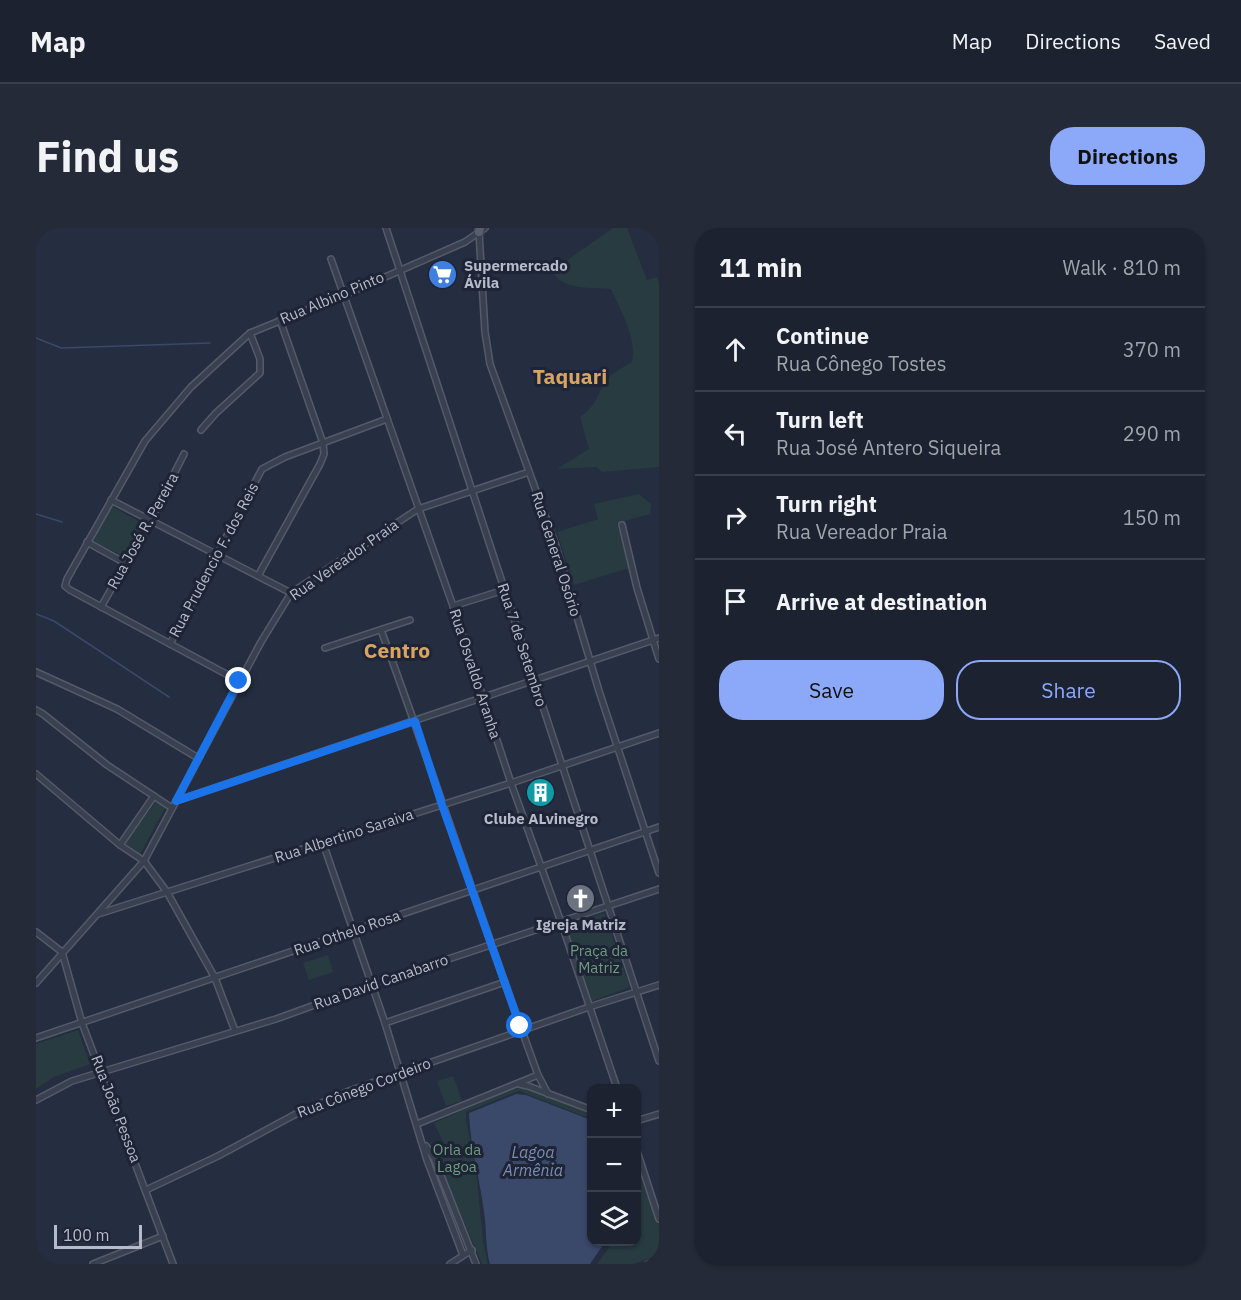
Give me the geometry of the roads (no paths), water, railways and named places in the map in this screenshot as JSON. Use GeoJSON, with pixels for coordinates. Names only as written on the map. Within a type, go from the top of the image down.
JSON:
{"type":"FeatureCollection","features":[{"type":"Feature","properties":{"kind":"street","name":"Rua 7 de Setembro"},"geometry":{"type":"LineString","coordinates":[[386,228],[659,1062]]}},
{"type":"Feature","properties":{"kind":"street","name":"Rua Albino Pinto"},"geometry":{"type":"LineString","coordinates":[[101,607],[65,586],[87,542],[145,441],[191,387],[250,333],[465,242],[481,229]]}},
{"type":"Feature","properties":{"kind":"street","name":"Rua General Osório"},"geometry":{"type":"LineString","coordinates":[[481,229],[486,350],[555,543],[590,662],[659,873]]}},
{"type":"Feature","properties":{"kind":"street","name":"Rua Osvaldo Aranha"},"geometry":{"type":"LineString","coordinates":[[331,259],[453,606],[511,783],[615,1084]]}},
{"type":"Feature","properties":{"kind":"street"},"geometry":{"type":"LineString","coordinates":[[258,576],[324,454],[323,443],[280,320]]}},
{"type":"Feature","properties":{"kind":"street"},"geometry":{"type":"LineString","coordinates":[[201,430],[216,413],[260,373],[260,359],[250,333]]}},
{"type":"Feature","properties":{"kind":"street","name":"Rua Prudencio F. dos Reis"},"geometry":{"type":"LineString","coordinates":[[170,644],[262,469],[285,457],[387,418]]}},
{"type":"Feature","properties":{"kind":"street","name":"Rua José R. Pereira"},"geometry":{"type":"LineString","coordinates":[[101,607],[184,454]]}},
{"type":"Feature","properties":{"kind":"street","name":"Rua Vereador Praia"},"geometry":{"type":"LineString","coordinates":[[36,983],[144,861],[239,681],[291,593],[418,509],[529,472]]}},
{"type":"Feature","properties":{"kind":"street"},"geometry":{"type":"LineString","coordinates":[[111,500],[291,593]]}},
{"type":"Feature","properties":{"kind":"street"},"geometry":{"type":"LineString","coordinates":[[622,525],[637,588],[656,639],[659,659]]}},
{"type":"Feature","properties":{"kind":"street"},"geometry":{"type":"LineString","coordinates":[[87,542],[125,563]]}},
{"type":"Feature","properties":{"kind":"street"},"geometry":{"type":"LineString","coordinates":[[453,606],[504,590]]}},
{"type":"Feature","properties":{"kind":"street"},"geometry":{"type":"LineString","coordinates":[[101,607],[239,681]]}},
{"type":"Feature","properties":{"kind":"street"},"geometry":{"type":"LineString","coordinates":[[325,648],[410,620]]}},
{"type":"Feature","properties":{"kind":"street"},"geometry":{"type":"LineString","coordinates":[[381,630],[415,721],[491,945],[538,1075],[548,1095]]}},
{"type":"Feature","properties":{"kind":"street"},"geometry":{"type":"LineString","coordinates":[[176,801],[656,639]]}},
{"type":"Feature","properties":{"kind":"street"},"geometry":{"type":"LineString","coordinates":[[36,672],[117,709],[198,758]]}},
{"type":"Feature","properties":{"kind":"street"},"geometry":{"type":"LineString","coordinates":[[36,710],[107,765],[172,808]]}},
{"type":"Feature","properties":{"kind":"street","name":"Rua Albertino Saraiva"},"geometry":{"type":"LineString","coordinates":[[97,915],[511,783],[659,733]]}},
{"type":"Feature","properties":{"kind":"street"},"geometry":{"type":"LineString","coordinates":[[36,774],[120,845],[144,861],[167,892],[215,978],[236,1031]]}},
{"type":"Feature","properties":{"kind":"street"},"geometry":{"type":"LineString","coordinates":[[120,845],[154,796]]}},
{"type":"Feature","properties":{"kind":"street","name":"Rua Othelo Rosa"},"geometry":{"type":"LineString","coordinates":[[36,1038],[659,827]]}},
{"type":"Feature","properties":{"kind":"street"},"geometry":{"type":"LineString","coordinates":[[322,843],[385,1023],[427,1160],[463,1255]]}},
{"type":"Feature","properties":{"kind":"street","name":"Rua David Canabarro"},"geometry":{"type":"LineString","coordinates":[[36,1100],[72,1081],[276,1020],[370,985],[659,889]]}},
{"type":"Feature","properties":{"kind":"street"},"geometry":{"type":"LineString","coordinates":[[36,932],[62,952]]}},
{"type":"Feature","properties":{"kind":"street","name":"Rua João Pessoa"},"geometry":{"type":"LineString","coordinates":[[62,952],[82,1023],[173,1264]]}},
{"type":"Feature","properties":{"kind":"street"},"geometry":{"type":"LineString","coordinates":[[385,1023],[505,982]]}},
{"type":"Feature","properties":{"kind":"street","name":"Rua Cônego Cordeiro"},"geometry":{"type":"LineString","coordinates":[[146,1190],[218,1156],[294,1115],[350,1091],[522,1030],[659,985]]}},
{"type":"Feature","properties":{"kind":"street"},"geometry":{"type":"LineString","coordinates":[[417,1124],[538,1075]]}},
{"type":"Feature","properties":{"kind":"street"},"geometry":{"type":"LineString","coordinates":[[517,1084],[587,1109]]}},
{"type":"Feature","properties":{"kind":"street"},"geometry":{"type":"LineString","coordinates":[[641,1119],[659,1114]]}},
{"type":"Feature","properties":{"kind":"street"},"geometry":{"type":"LineString","coordinates":[[423,1142],[434,1158],[476,1264]]}},
{"type":"Feature","properties":{"kind":"street"},"geometry":{"type":"LineString","coordinates":[[641,1163],[659,1219]]}},
{"type":"Feature","properties":{"kind":"street"},"geometry":{"type":"LineString","coordinates":[[440,1195],[448,1192]]}},
{"type":"Feature","properties":{"kind":"street"},"geometry":{"type":"LineString","coordinates":[[93,1264],[163,1236]]}},
{"type":"Feature","properties":{"kind":"street"},"geometry":{"type":"LineString","coordinates":[[450,1264],[472,1250]]}},
{"type":"Feature","properties":{"kind":"street"},"geometry":{"type":"LineString","coordinates":[[648,1264],[659,1260]]}},
{"type":"Feature","properties":{"kind":"water","name":"Lagoa Armênia"},"geometry":{"type":"Polygon","coordinates":[[[516,1094],[526,1095],[587,1118],[587,1246],[602,1246],[590,1264],[490,1264],[469,1113],[516,1094]]]}},
{"type":"Feature","properties":{"kind":"waterway"},"geometry":{"type":"LineString","coordinates":[[36,338],[61,348],[210,343]]}},
{"type":"Feature","properties":{"kind":"waterway"},"geometry":{"type":"LineString","coordinates":[[36,514],[62,522]]}},
{"type":"Feature","properties":{"kind":"waterway"},"geometry":{"type":"LineString","coordinates":[[36,614],[54,621],[169,697]]}},
{"type":"Feature","properties":{"kind":"place","name":"Supermercado Ávila"},"geometry":{"type":"Point","coordinates":[443,275]}},
{"type":"Feature","properties":{"kind":"place","name":"Clube ALvinegro"},"geometry":{"type":"Point","coordinates":[541,792]}},
{"type":"Feature","properties":{"kind":"place","name":"Igreja Matriz"},"geometry":{"type":"Point","coordinates":[581,898]}},
{"type":"Feature","properties":{"kind":"district","name":"Taquari"},"geometry":{"type":"Point","coordinates":[570,377]}},
{"type":"Feature","properties":{"kind":"district","name":"Centro"},"geometry":{"type":"Point","coordinates":[397,651]}},
{"type":"Feature","properties":{"kind":"park label","name":"Praça da Matriz"},"geometry":{"type":"Point","coordinates":[599,960]}},
{"type":"Feature","properties":{"kind":"park label","name":"Orla da Lagoa"},"geometry":{"type":"Point","coordinates":[457,1158]}}]}
